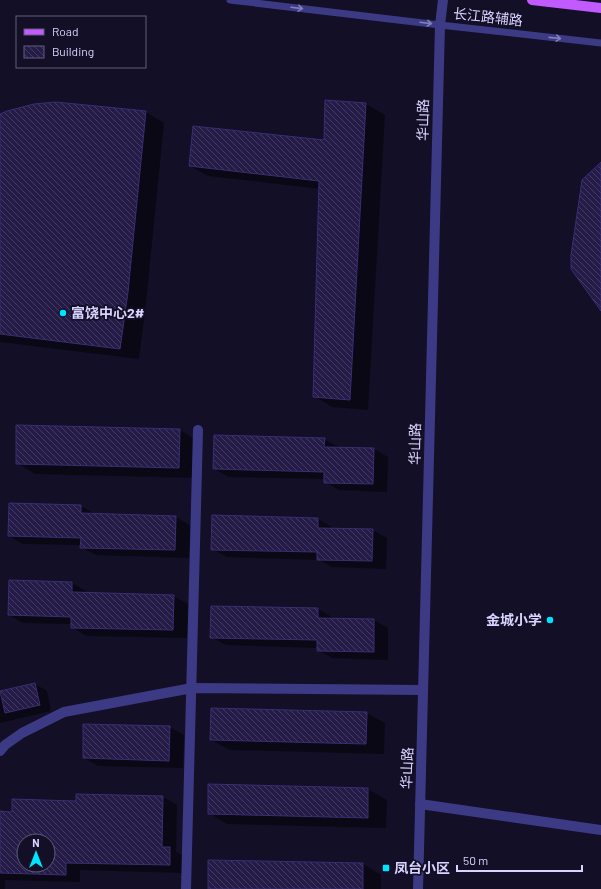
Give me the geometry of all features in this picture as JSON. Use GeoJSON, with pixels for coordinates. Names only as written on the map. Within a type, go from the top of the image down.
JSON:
{"type":"FeatureCollection","features":[{"type":"Feature","properties":{"kind":"main road"},"geometry":{"type":"LineString","coordinates":[[532,0],[601,8]]}},
{"type":"Feature","properties":{"kind":"street","name":"华山路"},"geometry":{"type":"LineString","coordinates":[[418,889],[440,25],[443,0]]}},
{"type":"Feature","properties":{"kind":"street"},"geometry":{"type":"LineString","coordinates":[[186,889],[198,430]]}},
{"type":"Feature","properties":{"kind":"street"},"geometry":{"type":"LineString","coordinates":[[0,751],[5,745],[22,733],[64,712],[192,688],[423,690]]}},
{"type":"Feature","properties":{"kind":"street"},"geometry":{"type":"LineString","coordinates":[[420,804],[601,830]]}},
{"type":"Feature","properties":{"kind":"lane","name":"长江路辅路"},"geometry":{"type":"LineString","coordinates":[[230,0],[601,43]]}},
{"type":"Feature","properties":{"kind":"building"},"geometry":{"type":"Polygon","coordinates":[[[325,100],[366,103],[350,400],[313,397],[319,181],[189,166],[193,126],[324,140],[325,100]]]}},
{"type":"Feature","properties":{"kind":"building"},"geometry":{"type":"Polygon","coordinates":[[[56,102],[146,111],[128,292],[120,349],[0,334],[0,114],[34,104],[56,102]]]}},
{"type":"Feature","properties":{"kind":"building"},"geometry":{"type":"Polygon","coordinates":[[[601,162],[601,311],[571,269],[571,255],[582,180],[601,162]]]}},
{"type":"Feature","properties":{"kind":"building"},"geometry":{"type":"Polygon","coordinates":[[[16,425],[180,429],[179,468],[16,464],[16,425]]]}},
{"type":"Feature","properties":{"kind":"building"},"geometry":{"type":"Polygon","coordinates":[[[214,435],[325,438],[324,447],[374,448],[373,484],[324,483],[324,472],[213,469],[214,435]]]}},
{"type":"Feature","properties":{"kind":"building"},"geometry":{"type":"Polygon","coordinates":[[[9,503],[81,505],[81,513],[176,516],[175,550],[80,548],[81,538],[8,536],[9,503]]]}},
{"type":"Feature","properties":{"kind":"building"},"geometry":{"type":"Polygon","coordinates":[[[212,515],[318,518],[318,528],[373,529],[372,561],[317,560],[317,552],[211,550],[212,515]]]}},
{"type":"Feature","properties":{"kind":"building"},"geometry":{"type":"Polygon","coordinates":[[[9,580],[72,582],[72,592],[174,595],[173,630],[71,628],[71,617],[8,615],[9,580]]]}},
{"type":"Feature","properties":{"kind":"building"},"geometry":{"type":"Polygon","coordinates":[[[211,606],[318,608],[318,618],[374,619],[374,652],[317,651],[317,640],[210,638],[211,606]]]}},
{"type":"Feature","properties":{"kind":"building"},"geometry":{"type":"Polygon","coordinates":[[[35,683],[40,705],[5,713],[0,691],[35,683]]]}},
{"type":"Feature","properties":{"kind":"building"},"geometry":{"type":"Polygon","coordinates":[[[211,708],[367,712],[366,744],[210,740],[211,708]]]}},
{"type":"Feature","properties":{"kind":"building"},"geometry":{"type":"Polygon","coordinates":[[[83,724],[170,726],[169,761],[83,758],[83,724]]]}},
{"type":"Feature","properties":{"kind":"building"},"geometry":{"type":"Polygon","coordinates":[[[208,784],[368,788],[368,818],[208,814],[208,784]]]}},
{"type":"Feature","properties":{"kind":"building"},"geometry":{"type":"Polygon","coordinates":[[[76,794],[163,796],[162,847],[170,847],[170,865],[66,863],[66,875],[0,873],[0,811],[12,812],[12,799],[76,801],[76,794]]]}},
{"type":"Feature","properties":{"kind":"building"},"geometry":{"type":"Polygon","coordinates":[[[208,860],[363,863],[363,889],[208,889],[208,860]]]}},
{"type":"Feature","properties":{"kind":"place","name":"富饶中心2#"},"geometry":{"type":"Point","coordinates":[63,313]}},
{"type":"Feature","properties":{"kind":"place","name":"金城小学"},"geometry":{"type":"Point","coordinates":[550,620]}},
{"type":"Feature","properties":{"kind":"place","name":"凤台小区"},"geometry":{"type":"Point","coordinates":[386,868]}}]}
